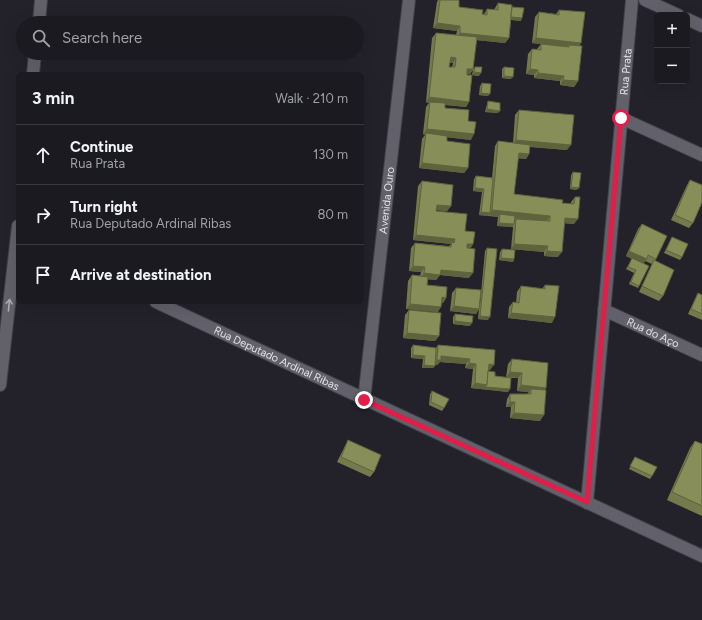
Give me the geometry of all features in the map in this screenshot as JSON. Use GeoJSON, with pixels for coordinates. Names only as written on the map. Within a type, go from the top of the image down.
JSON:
{"type":"FeatureCollection","features":[{"type":"Feature","properties":{"kind":"street"},"geometry":{"type":"LineString","coordinates":[[39,16],[41,0]]}},
{"type":"Feature","properties":{"kind":"street","name":"Avenida Ouro"},"geometry":{"type":"LineString","coordinates":[[364,400],[409,0]]}},
{"type":"Feature","properties":{"kind":"street","name":"Rua Prata"},"geometry":{"type":"LineString","coordinates":[[587,502],[632,0]]}},
{"type":"Feature","properties":{"kind":"street"},"geometry":{"type":"LineString","coordinates":[[645,0],[671,12]]}},
{"type":"Feature","properties":{"kind":"street"},"geometry":{"type":"LineString","coordinates":[[690,20],[702,26]]}},
{"type":"Feature","properties":{"kind":"street"},"geometry":{"type":"LineString","coordinates":[[33,72],[35,60]]}},
{"type":"Feature","properties":{"kind":"street"},"geometry":{"type":"LineString","coordinates":[[621,118],[702,154]]}},
{"type":"Feature","properties":{"kind":"street"},"geometry":{"type":"LineString","coordinates":[[0,385],[16,250]]}},
{"type":"Feature","properties":{"kind":"street","name":"Rua Deputado Ardinal Ribas"},"geometry":{"type":"LineString","coordinates":[[160,304],[702,556]]}},
{"type":"Feature","properties":{"kind":"street","name":"Rua do Aço"},"geometry":{"type":"LineString","coordinates":[[604,310],[702,355]]}},
{"type":"Feature","properties":{"kind":"building"},"geometry":{"type":"Polygon","coordinates":[[[440,0],[459,0],[459,7],[483,10],[482,14],[487,15],[487,9],[498,10],[498,3],[512,5],[509,38],[460,33],[460,26],[437,23],[440,0]]]}},
{"type":"Feature","properties":{"kind":"building"},"geometry":{"type":"Polygon","coordinates":[[[512,7],[524,8],[522,18],[511,17],[512,7]]]}},
{"type":"Feature","properties":{"kind":"building"},"geometry":{"type":"Polygon","coordinates":[[[559,10],[585,12],[581,43],[536,38],[539,12],[559,15],[559,10]]]}},
{"type":"Feature","properties":{"kind":"building"},"geometry":{"type":"Polygon","coordinates":[[[436,33],[477,37],[473,69],[467,69],[467,75],[472,75],[469,102],[429,97],[436,33]],[[451,57],[449,67],[455,67],[456,58],[451,57]]]}},
{"type":"Feature","properties":{"kind":"building"},"geometry":{"type":"Polygon","coordinates":[[[541,44],[569,47],[569,45],[582,46],[578,81],[563,80],[564,76],[538,73],[538,70],[530,69],[532,49],[541,50],[541,44]]]}},
{"type":"Feature","properties":{"kind":"building"},"geometry":{"type":"Polygon","coordinates":[[[475,67],[482,67],[481,73],[474,72],[475,67]]]}},
{"type":"Feature","properties":{"kind":"building"},"geometry":{"type":"Polygon","coordinates":[[[504,67],[514,68],[513,77],[504,76],[504,67]]]}},
{"type":"Feature","properties":{"kind":"building"},"geometry":{"type":"Polygon","coordinates":[[[482,83],[491,84],[490,94],[481,93],[482,83]]]}},
{"type":"Feature","properties":{"kind":"building"},"geometry":{"type":"Polygon","coordinates":[[[488,101],[500,103],[500,111],[487,109],[488,101]]]}},
{"type":"Feature","properties":{"kind":"building"},"geometry":{"type":"Polygon","coordinates":[[[430,102],[445,103],[445,108],[469,110],[468,121],[476,122],[474,134],[427,129],[430,102]]]}},
{"type":"Feature","properties":{"kind":"building"},"geometry":{"type":"Polygon","coordinates":[[[519,110],[574,115],[571,145],[516,140],[519,110]]]}},
{"type":"Feature","properties":{"kind":"building"},"geometry":{"type":"Polygon","coordinates":[[[426,133],[447,136],[447,141],[470,144],[468,168],[422,163],[426,133]]]}},
{"type":"Feature","properties":{"kind":"building"},"geometry":{"type":"Polygon","coordinates":[[[498,141],[530,145],[529,154],[519,153],[514,194],[563,200],[562,203],[574,204],[575,197],[580,197],[578,219],[565,218],[562,252],[547,251],[548,246],[514,244],[516,219],[550,221],[550,216],[492,210],[498,141]]]}},
{"type":"Feature","properties":{"kind":"building"},"geometry":{"type":"Polygon","coordinates":[[[573,172],[581,173],[579,188],[571,187],[573,172]]]}},
{"type":"Feature","properties":{"kind":"building"},"geometry":{"type":"Polygon","coordinates":[[[476,176],[493,178],[490,213],[481,212],[484,189],[475,188],[476,176]]]}},
{"type":"Feature","properties":{"kind":"building"},"geometry":{"type":"Polygon","coordinates":[[[690,180],[702,185],[702,202],[693,223],[675,215],[690,180]]]}},
{"type":"Feature","properties":{"kind":"building"},"geometry":{"type":"Polygon","coordinates":[[[422,181],[453,185],[451,206],[437,205],[436,211],[467,214],[465,231],[475,232],[473,244],[467,244],[467,248],[475,249],[473,273],[441,270],[440,275],[424,273],[425,267],[413,266],[415,243],[451,247],[452,242],[454,243],[455,239],[416,235],[422,181]]]}},
{"type":"Feature","properties":{"kind":"building"},"geometry":{"type":"Polygon","coordinates":[[[500,214],[515,216],[514,224],[499,223],[500,214]]]}},
{"type":"Feature","properties":{"kind":"building"},"geometry":{"type":"Polygon","coordinates":[[[642,224],[667,236],[656,259],[648,255],[647,259],[629,251],[642,224]]]}},
{"type":"Feature","properties":{"kind":"building"},"geometry":{"type":"Polygon","coordinates":[[[672,237],[688,244],[682,257],[666,250],[672,237]]]}},
{"type":"Feature","properties":{"kind":"building"},"geometry":{"type":"Polygon","coordinates":[[[487,248],[497,249],[490,317],[480,316],[487,248]]]}},
{"type":"Feature","properties":{"kind":"building"},"geometry":{"type":"Polygon","coordinates":[[[502,249],[515,250],[514,259],[501,258],[502,249]]]}},
{"type":"Feature","properties":{"kind":"building"},"geometry":{"type":"Polygon","coordinates":[[[632,258],[649,266],[639,286],[631,282],[636,270],[628,267],[632,258]]]}},
{"type":"Feature","properties":{"kind":"building"},"geometry":{"type":"Polygon","coordinates":[[[654,260],[674,270],[663,296],[642,286],[654,260]]]}},
{"type":"Feature","properties":{"kind":"building"},"geometry":{"type":"Polygon","coordinates":[[[412,275],[428,277],[427,285],[447,287],[446,298],[442,297],[441,307],[410,304],[412,275]]]}},
{"type":"Feature","properties":{"kind":"building"},"geometry":{"type":"Polygon","coordinates":[[[545,285],[559,286],[555,317],[511,313],[513,302],[519,303],[521,286],[545,289],[545,285]]]}},
{"type":"Feature","properties":{"kind":"building"},"geometry":{"type":"Polygon","coordinates":[[[456,288],[481,290],[479,309],[454,306],[456,288]]]}},
{"type":"Feature","properties":{"kind":"building"},"geometry":{"type":"Polygon","coordinates":[[[698,293],[702,295],[702,314],[691,309],[698,293]]]}},
{"type":"Feature","properties":{"kind":"building"},"geometry":{"type":"Polygon","coordinates":[[[409,310],[441,313],[439,336],[407,333],[409,310]]]}},
{"type":"Feature","properties":{"kind":"building"},"geometry":{"type":"Polygon","coordinates":[[[455,314],[473,316],[472,323],[455,321],[455,314]]]}},
{"type":"Feature","properties":{"kind":"building"},"geometry":{"type":"Polygon","coordinates":[[[413,345],[436,348],[435,366],[424,365],[425,356],[413,355],[413,345]]]}},
{"type":"Feature","properties":{"kind":"building"},"geometry":{"type":"Polygon","coordinates":[[[438,345],[495,350],[494,365],[489,364],[487,385],[475,383],[476,364],[469,363],[470,359],[441,356],[441,360],[437,360],[438,345]]]}},
{"type":"Feature","properties":{"kind":"building"},"geometry":{"type":"Polygon","coordinates":[[[512,359],[548,363],[546,388],[521,385],[522,373],[510,372],[512,359]]]}},
{"type":"Feature","properties":{"kind":"building"},"geometry":{"type":"Polygon","coordinates":[[[488,371],[495,372],[495,376],[511,378],[510,389],[485,387],[487,385],[488,371]]]}},
{"type":"Feature","properties":{"kind":"building"},"geometry":{"type":"Polygon","coordinates":[[[531,389],[546,390],[544,415],[514,413],[515,402],[510,402],[510,394],[531,394],[531,389]]]}},
{"type":"Feature","properties":{"kind":"building"},"geometry":{"type":"Polygon","coordinates":[[[432,391],[449,399],[444,408],[431,402],[432,391]]]}},
{"type":"Feature","properties":{"kind":"building"},"geometry":{"type":"Polygon","coordinates":[[[348,440],[381,455],[374,472],[341,457],[348,440]]]}},
{"type":"Feature","properties":{"kind":"building"},"geometry":{"type":"Polygon","coordinates":[[[695,441],[702,444],[702,506],[672,492],[695,441]]]}},
{"type":"Feature","properties":{"kind":"building"},"geometry":{"type":"Polygon","coordinates":[[[635,457],[657,467],[652,476],[630,466],[635,457]]]}},
{"type":"Feature","properties":{"kind":"route"},"geometry":{"type":"LineString","coordinates":[[364,400],[587,502],[621,118]]}}]}
